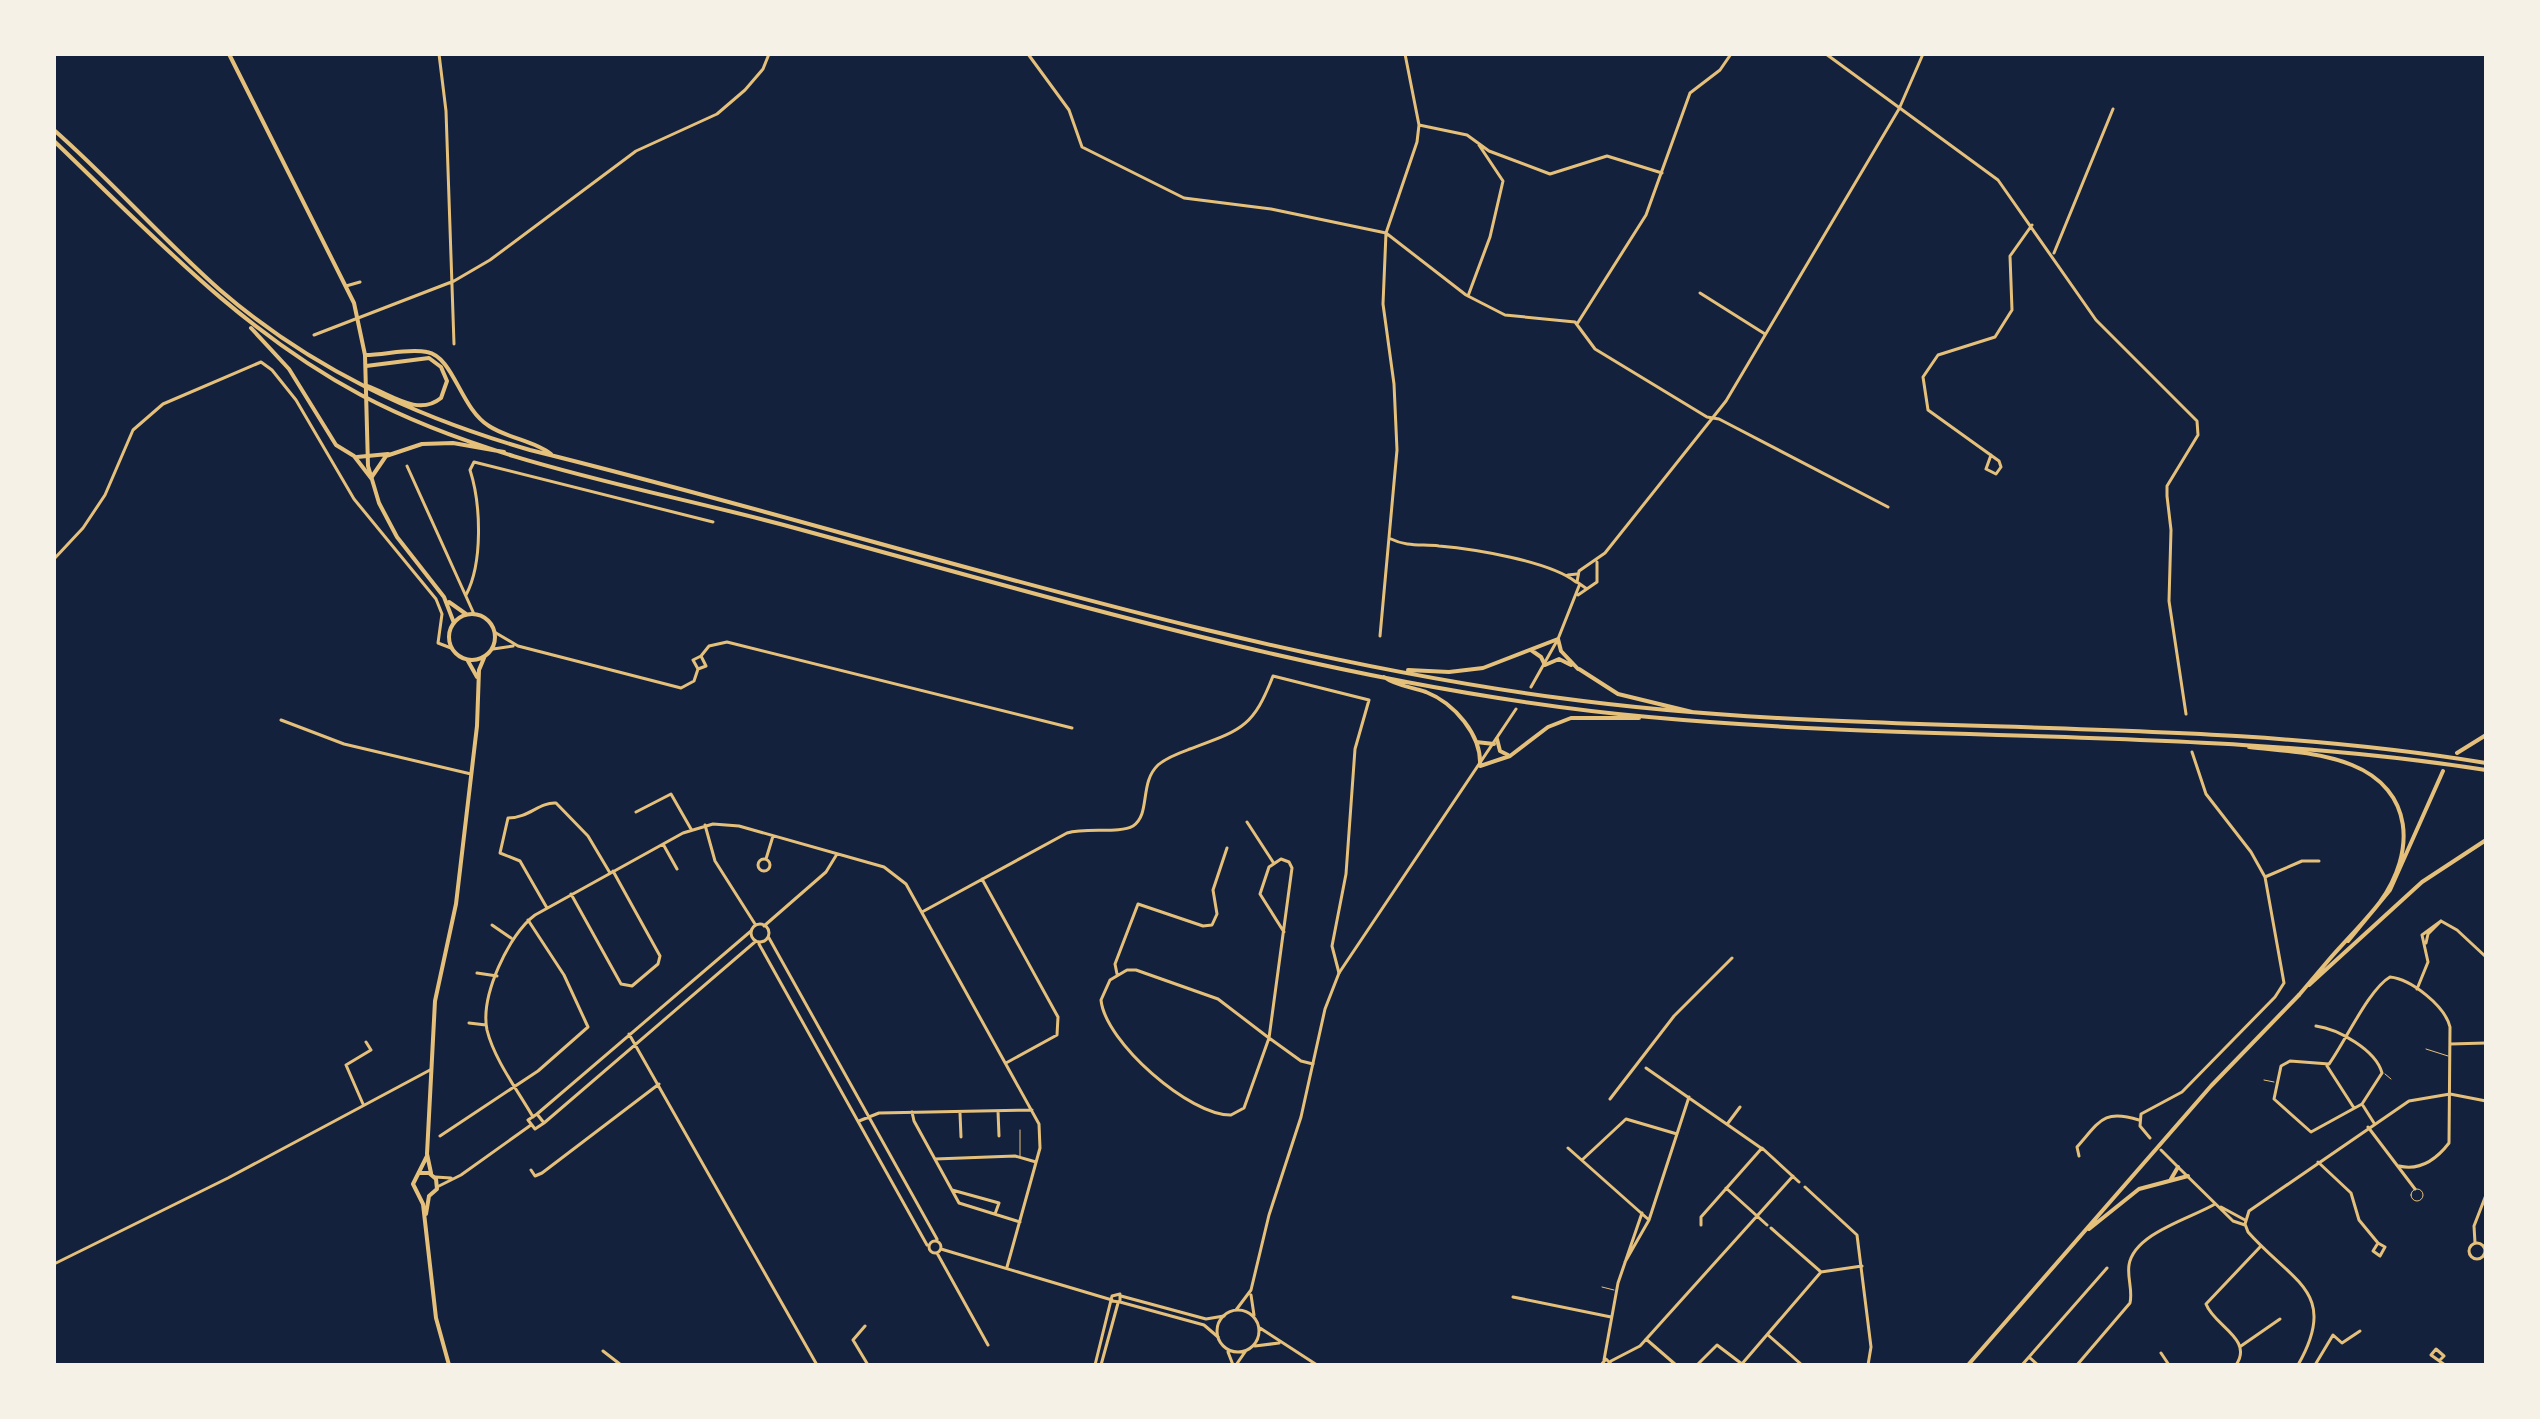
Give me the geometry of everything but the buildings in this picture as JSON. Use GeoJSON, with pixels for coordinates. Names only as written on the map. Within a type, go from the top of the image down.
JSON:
{"type":"FeatureCollection","features":[{"type":"Feature","properties":{"kind":"main road"},"geometry":{"type":"LineString","coordinates":[[229,54],[346,286],[358,318],[366,370],[367,456],[371,478],[390,525],[444,597],[466,614]]}},
{"type":"Feature","properties":{"kind":"main road"},"geometry":{"type":"LineString","coordinates":[[54,130],[234,302],[301,351],[352,381],[440,422],[553,456],[1157,616],[1381,668],[1514,692],[1694,713],[2246,736],[2340,743],[2486,763]]}},
{"type":"Feature","properties":{"kind":"main road"},"geometry":{"type":"LineString","coordinates":[[54,141],[215,297],[251,326],[313,368],[368,399],[426,425],[506,452],[1168,627],[1382,676],[1513,700],[1642,717],[1807,728],[2215,742],[2380,755],[2486,770]]}},
{"type":"Feature","properties":{"kind":"main road"},"geometry":{"type":"LineString","coordinates":[[251,326],[289,369],[336,445],[354,456],[371,478]]}},
{"type":"Feature","properties":{"kind":"main road"},"geometry":{"type":"LineString","coordinates":[[365,355],[418,351],[435,355],[447,364],[461,397],[473,414],[504,435],[553,456]]}},
{"type":"Feature","properties":{"kind":"main road"},"geometry":{"type":"LineString","coordinates":[[352,381],[414,405],[436,402],[446,388],[441,367],[429,358],[366,370]]}},
{"type":"Feature","properties":{"kind":"main road"},"geometry":{"type":"LineString","coordinates":[[354,456],[393,452],[438,442],[466,444],[498,454],[506,452]]}},
{"type":"Feature","properties":{"kind":"main road"},"geometry":{"type":"LineString","coordinates":[[371,478],[381,462],[393,452]]}},
{"type":"Feature","properties":{"kind":"main road"},"geometry":{"type":"LineString","coordinates":[[444,597],[454,623]]}},
{"type":"Feature","properties":{"kind":"main road"},"geometry":{"type":"LineString","coordinates":[[449,1365],[436,1318],[425,1217],[413,1184],[427,1154],[435,1001],[452,932],[471,774],[478,680],[484,658],[493,649],[496,633],[488,620],[466,614],[454,623],[449,635],[451,648],[467,660],[478,680]]}},
{"type":"Feature","properties":{"kind":"main road"},"geometry":{"type":"LineString","coordinates":[[1381,668],[1465,671],[1501,662],[1558,639],[1561,651],[1578,669]]}},
{"type":"Feature","properties":{"kind":"main road"},"geometry":{"type":"LineString","coordinates":[[1527,650],[1538,653],[1545,665],[1559,659],[1618,694],[1694,713]]}},
{"type":"Feature","properties":{"kind":"main road"},"geometry":{"type":"LineString","coordinates":[[467,660],[484,658]]}},
{"type":"Feature","properties":{"kind":"main road"},"geometry":{"type":"LineString","coordinates":[[1382,676],[1440,699],[1461,717],[1476,742],[1480,766],[1510,756],[1548,727],[1571,718],[1642,717]]}},
{"type":"Feature","properties":{"kind":"main road"},"geometry":{"type":"LineString","coordinates":[[2457,753],[2486,735]]}},
{"type":"Feature","properties":{"kind":"main road"},"geometry":{"type":"LineString","coordinates":[[1476,742],[1496,742],[1500,751],[1510,756]]}},
{"type":"Feature","properties":{"kind":"main road"},"geometry":{"type":"LineString","coordinates":[[2215,742],[2350,764],[2376,778],[2399,805],[2406,838],[2390,885],[2299,995]]}},
{"type":"Feature","properties":{"kind":"main road"},"geometry":{"type":"LineString","coordinates":[[2327,962],[2375,913],[2390,890],[2443,771]]}},
{"type":"Feature","properties":{"kind":"main road"},"geometry":{"type":"LineString","coordinates":[[1968,1365],[2211,1086],[2299,995],[2422,882],[2486,840]]}},
{"type":"Feature","properties":{"kind":"main road"},"geometry":{"type":"LineString","coordinates":[[425,1217],[429,1196],[437,1187],[427,1154]]}},
{"type":"Feature","properties":{"kind":"main road"},"geometry":{"type":"LineString","coordinates":[[2169,1180],[2178,1167]]}},
{"type":"Feature","properties":{"kind":"main road"},"geometry":{"type":"LineString","coordinates":[[420,1173],[433,1175]]}},
{"type":"Feature","properties":{"kind":"main road"},"geometry":{"type":"LineString","coordinates":[[2078,1238],[2129,1195],[2147,1185],[2188,1176]]}},
{"type":"Feature","properties":{"kind":"main road"},"geometry":{"type":"LineString","coordinates":[[419,1195],[429,1196]]}},
{"type":"Feature","properties":{"kind":"street"},"geometry":{"type":"LineString","coordinates":[[439,54],[446,111],[454,344]]}},
{"type":"Feature","properties":{"kind":"street"},"geometry":{"type":"LineString","coordinates":[[314,335],[454,281],[511,247],[553,210],[636,151],[717,114],[756,77],[769,54]]}},
{"type":"Feature","properties":{"kind":"street"},"geometry":{"type":"LineString","coordinates":[[1028,54],[1069,110],[1082,147],[1190,200],[1271,209],[1386,233],[1468,296],[1508,316],[1571,320],[1595,349],[1638,377],[1888,507]]}},
{"type":"Feature","properties":{"kind":"street"},"geometry":{"type":"LineString","coordinates":[[1380,636],[1397,450],[1394,384],[1383,304],[1386,233],[1417,142],[1419,125],[1405,54]]}},
{"type":"Feature","properties":{"kind":"street"},"geometry":{"type":"LineString","coordinates":[[1577,324],[1636,235],[1690,93],[1720,70],[1731,54]]}},
{"type":"Feature","properties":{"kind":"street"},"geometry":{"type":"LineString","coordinates":[[1826,54],[1994,177],[2032,225],[2096,320],[2193,414],[2199,427],[2194,445],[2167,486],[2169,601],[2186,714]]}},
{"type":"Feature","properties":{"kind":"street"},"geometry":{"type":"LineString","coordinates":[[1391,539],[1406,545],[1461,548],[1568,575],[1577,574],[1597,562],[1713,418],[1899,109],[1923,54]]}},
{"type":"Feature","properties":{"kind":"street"},"geometry":{"type":"LineString","coordinates":[[2052,254],[2113,109]]}},
{"type":"Feature","properties":{"kind":"street"},"geometry":{"type":"LineString","coordinates":[[1419,125],[1467,135],[1517,163],[1550,174],[1607,156],[1662,173]]}},
{"type":"Feature","properties":{"kind":"street"},"geometry":{"type":"LineString","coordinates":[[1468,296],[1490,237],[1503,181],[1478,143]]}},
{"type":"Feature","properties":{"kind":"street"},"geometry":{"type":"LineString","coordinates":[[1991,455],[1986,469],[1996,474],[2001,464],[1991,455],[1928,410],[1923,377],[1938,355],[1989,341],[2009,318],[2012,307],[2010,256],[2032,225]]}},
{"type":"Feature","properties":{"kind":"street"},"geometry":{"type":"LineString","coordinates":[[346,286],[360,282]]}},
{"type":"Feature","properties":{"kind":"street"},"geometry":{"type":"LineString","coordinates":[[1700,293],[1765,334]]}},
{"type":"Feature","properties":{"kind":"street"},"geometry":{"type":"LineString","coordinates":[[54,559],[83,528],[105,495],[128,436],[163,404],[252,364],[267,365],[296,400],[354,499],[436,599],[442,614],[438,643],[451,648]]}},
{"type":"Feature","properties":{"kind":"street"},"geometry":{"type":"LineString","coordinates":[[466,595],[476,573],[478,555],[470,470],[474,462],[713,522]]}},
{"type":"Feature","properties":{"kind":"street"},"geometry":{"type":"LineString","coordinates":[[407,466],[474,614]]}},
{"type":"Feature","properties":{"kind":"street"},"geometry":{"type":"LineString","coordinates":[[1578,595],[1597,582],[1597,562]]}},
{"type":"Feature","properties":{"kind":"street"},"geometry":{"type":"LineString","coordinates":[[1587,567],[1596,574]]}},
{"type":"Feature","properties":{"kind":"street"},"geometry":{"type":"LineString","coordinates":[[1531,687],[1545,665],[1578,595],[1577,574]]}},
{"type":"Feature","properties":{"kind":"street"},"geometry":{"type":"LineString","coordinates":[[1568,575],[1587,589]]}},
{"type":"Feature","properties":{"kind":"street"},"geometry":{"type":"LineString","coordinates":[[496,633],[518,646],[681,688],[694,681],[698,669],[706,664],[701,656]]}},
{"type":"Feature","properties":{"kind":"street"},"geometry":{"type":"LineString","coordinates":[[698,669],[693,662],[709,646],[727,642],[1072,728]]}},
{"type":"Feature","properties":{"kind":"street"},"geometry":{"type":"LineString","coordinates":[[493,649],[518,646]]}},
{"type":"Feature","properties":{"kind":"street"},"geometry":{"type":"LineString","coordinates":[[921,912],[1054,839],[1083,829],[1117,830],[1135,825],[1142,816],[1145,785],[1154,769],[1172,756],[1224,736],[1250,722],[1273,676],[1369,700],[1355,749],[1346,874],[1332,946],[1339,973]]}},
{"type":"Feature","properties":{"kind":"street"},"geometry":{"type":"LineString","coordinates":[[1101,1294],[1114,1293],[1207,1320],[1236,1310],[1251,1290],[1313,1064],[1325,1009],[1339,973],[1516,709]]}},
{"type":"Feature","properties":{"kind":"street"},"geometry":{"type":"LineString","coordinates":[[281,720],[344,744],[471,774]]}},
{"type":"Feature","properties":{"kind":"street"},"geometry":{"type":"LineString","coordinates":[[2139,1120],[2149,1107],[2182,1092],[2282,988],[2265,877],[2251,852],[2206,794],[2192,752]]}},
{"type":"Feature","properties":{"kind":"street"},"geometry":{"type":"LineString","coordinates":[[636,812],[671,794],[691,829]]}},
{"type":"Feature","properties":{"kind":"street"},"geometry":{"type":"LineString","coordinates":[[547,908],[520,861],[500,853],[508,818],[522,818],[549,802],[556,803],[588,836],[660,956],[658,964],[632,986],[621,984],[571,894]]}},
{"type":"Feature","properties":{"kind":"street"},"geometry":{"type":"LineString","coordinates":[[1247,822],[1273,862]]}},
{"type":"Feature","properties":{"kind":"street"},"geometry":{"type":"LineString","coordinates":[[705,825],[715,861],[755,924],[764,926]]}},
{"type":"Feature","properties":{"kind":"street"},"geometry":{"type":"LineString","coordinates":[[544,1123],[535,1116],[515,1084],[486,1025],[497,976],[511,938],[528,920],[663,844],[705,825],[732,825],[837,854],[893,872],[906,884],[1042,1133],[1007,1267]]}},
{"type":"Feature","properties":{"kind":"street"},"geometry":{"type":"LineString","coordinates":[[766,859],[773,836]]}},
{"type":"Feature","properties":{"kind":"street"},"geometry":{"type":"LineString","coordinates":[[663,844],[677,869]]}},
{"type":"Feature","properties":{"kind":"street"},"geometry":{"type":"LineString","coordinates":[[1117,974],[1115,964],[1138,904],[1203,926],[1212,925],[1217,914],[1213,890],[1227,848]]}},
{"type":"Feature","properties":{"kind":"street"},"geometry":{"type":"LineString","coordinates":[[764,926],[826,872],[837,854]]}},
{"type":"Feature","properties":{"kind":"street"},"geometry":{"type":"LineString","coordinates":[[1273,862],[1285,860],[1292,868],[1269,1038],[1244,1108],[1231,1115],[1208,1110],[1141,1064],[1111,1026],[1101,1000],[1103,991],[1117,974],[1136,970],[1207,993],[1269,1038],[1301,1061],[1313,1064]]}},
{"type":"Feature","properties":{"kind":"street"},"geometry":{"type":"LineString","coordinates":[[2265,877],[2302,861],[2319,861]]}},
{"type":"Feature","properties":{"kind":"street"},"geometry":{"type":"LineString","coordinates":[[1273,862],[1261,896],[1284,932]]}},
{"type":"Feature","properties":{"kind":"street"},"geometry":{"type":"LineString","coordinates":[[982,879],[1058,1017],[1060,1028],[1057,1035],[1006,1063]]}},
{"type":"Feature","properties":{"kind":"street"},"geometry":{"type":"LineString","coordinates":[[440,1136],[551,1061],[588,1027],[564,975],[528,920]]}},
{"type":"Feature","properties":{"kind":"street"},"geometry":{"type":"LineString","coordinates":[[2417,989],[2428,962],[2428,934],[2441,921],[2457,930],[2486,957]]}},
{"type":"Feature","properties":{"kind":"street"},"geometry":{"type":"LineString","coordinates":[[755,924],[751,931],[528,1120],[531,1125],[535,1129],[544,1123],[758,942],[769,938]]}},
{"type":"Feature","properties":{"kind":"street"},"geometry":{"type":"LineString","coordinates":[[492,925],[511,938]]}},
{"type":"Feature","properties":{"kind":"street"},"geometry":{"type":"LineString","coordinates":[[764,926],[937,1239],[939,1251],[988,1345]]}},
{"type":"Feature","properties":{"kind":"street"},"geometry":{"type":"LineString","coordinates":[[751,931],[927,1245],[939,1251],[1007,1267],[1202,1324],[1218,1337],[1234,1365],[1253,1347],[1269,1342],[1290,1346]]}},
{"type":"Feature","properties":{"kind":"street"},"geometry":{"type":"LineString","coordinates":[[1610,1099],[1674,1016],[1732,958]]}},
{"type":"Feature","properties":{"kind":"street"},"geometry":{"type":"LineString","coordinates":[[477,973],[497,976]]}},
{"type":"Feature","properties":{"kind":"street"},"geometry":{"type":"LineString","coordinates":[[2327,1066],[2386,979],[2397,977],[2444,1012],[2449,1023],[2450,1044],[2447,1146],[2421,1165],[2411,1168],[2399,1166]]}},
{"type":"Feature","properties":{"kind":"street"},"geometry":{"type":"LineString","coordinates":[[469,1023],[486,1025]]}},
{"type":"Feature","properties":{"kind":"street"},"geometry":{"type":"LineString","coordinates":[[2316,1026],[2346,1038],[2378,1060],[2382,1073],[2362,1104],[2309,1132],[2275,1101],[2279,1068],[2287,1062],[2327,1066]]}},
{"type":"Feature","properties":{"kind":"street"},"geometry":{"type":"LineString","coordinates":[[629,1034],[817,1365]]}},
{"type":"Feature","properties":{"kind":"street"},"geometry":{"type":"LineString","coordinates":[[363,1104],[346,1065],[371,1050],[366,1042]]}},
{"type":"Feature","properties":{"kind":"street"},"geometry":{"type":"LineString","coordinates":[[2450,1044],[2486,1043]]}},
{"type":"Feature","properties":{"kind":"street"},"geometry":{"type":"LineString","coordinates":[[2327,1066],[2354,1108]]}},
{"type":"Feature","properties":{"kind":"street"},"geometry":{"type":"LineString","coordinates":[[1646,1068],[1762,1148],[1799,1182]]}},
{"type":"Feature","properties":{"kind":"street"},"geometry":{"type":"LineString","coordinates":[[54,1264],[228,1178],[421,1071],[431,1070]]}},
{"type":"Feature","properties":{"kind":"street"},"geometry":{"type":"LineString","coordinates":[[531,1170],[535,1176],[542,1173],[659,1084]]}},
{"type":"Feature","properties":{"kind":"street"},"geometry":{"type":"LineString","coordinates":[[2245,1222],[2251,1209],[2409,1101],[2450,1094],[2486,1101]]}},
{"type":"Feature","properties":{"kind":"street"},"geometry":{"type":"LineString","coordinates":[[1625,1262],[1649,1220],[1689,1097]]}},
{"type":"Feature","properties":{"kind":"street"},"geometry":{"type":"LineString","coordinates":[[2362,1104],[2374,1123]]}},
{"type":"Feature","properties":{"kind":"street"},"geometry":{"type":"LineString","coordinates":[[1728,1124],[1740,1107]]}},
{"type":"Feature","properties":{"kind":"street"},"geometry":{"type":"LineString","coordinates":[[998,1110],[999,1136]]}},
{"type":"Feature","properties":{"kind":"street"},"geometry":{"type":"LineString","coordinates":[[859,1121],[868,1116],[912,1112],[1032,1110]]}},
{"type":"Feature","properties":{"kind":"street"},"geometry":{"type":"LineString","coordinates":[[960,1111],[961,1137]]}},
{"type":"Feature","properties":{"kind":"street"},"geometry":{"type":"LineString","coordinates":[[912,1112],[961,1205],[1020,1222]]}},
{"type":"Feature","properties":{"kind":"street"},"geometry":{"type":"LineString","coordinates":[[2079,1156],[2077,1147],[2108,1115],[2117,1113],[2139,1120],[2150,1138]]}},
{"type":"Feature","properties":{"kind":"street"},"geometry":{"type":"LineString","coordinates":[[1582,1160],[1630,1118],[1677,1134]]}},
{"type":"Feature","properties":{"kind":"street"},"geometry":{"type":"LineString","coordinates":[[437,1187],[531,1125]]}},
{"type":"Feature","properties":{"kind":"street"},"geometry":{"type":"LineString","coordinates":[[2368,1127],[2415,1189]]}},
{"type":"Feature","properties":{"kind":"street"},"geometry":{"type":"LineString","coordinates":[[1568,1148],[1649,1220]]}},
{"type":"Feature","properties":{"kind":"street"},"geometry":{"type":"LineString","coordinates":[[1701,1225],[1701,1217],[1762,1148]]}},
{"type":"Feature","properties":{"kind":"street"},"geometry":{"type":"LineString","coordinates":[[2161,1150],[2233,1221],[2245,1222]]}},
{"type":"Feature","properties":{"kind":"street"},"geometry":{"type":"LineString","coordinates":[[935,1159],[1020,1157],[1036,1162]]}},
{"type":"Feature","properties":{"kind":"street"},"geometry":{"type":"LineString","coordinates":[[2318,1162],[2351,1193],[2359,1220],[2378,1243]]}},
{"type":"Feature","properties":{"kind":"street"},"geometry":{"type":"LineString","coordinates":[[433,1175],[455,1178]]}},
{"type":"Feature","properties":{"kind":"street"},"geometry":{"type":"LineString","coordinates":[[1604,1360],[1612,1363],[1646,1339],[1793,1176]]}},
{"type":"Feature","properties":{"kind":"street"},"geometry":{"type":"LineString","coordinates":[[1805,1187],[1857,1235],[1871,1347],[1868,1365]]}},
{"type":"Feature","properties":{"kind":"street"},"geometry":{"type":"LineString","coordinates":[[1726,1188],[1821,1272]]}},
{"type":"Feature","properties":{"kind":"street"},"geometry":{"type":"LineString","coordinates":[[952,1190],[999,1203],[995,1215]]}},
{"type":"Feature","properties":{"kind":"street"},"geometry":{"type":"LineString","coordinates":[[2475,1243],[2485,1250],[2478,1259],[2469,1252],[2475,1243],[2474,1226],[2486,1195]]}},
{"type":"Feature","properties":{"kind":"street"},"geometry":{"type":"LineString","coordinates":[[2077,1365],[2130,1303],[2130,1263],[2136,1254],[2162,1229],[2216,1204]]}},
{"type":"Feature","properties":{"kind":"street"},"geometry":{"type":"LineString","coordinates":[[1601,1365],[1617,1290],[1642,1213]]}},
{"type":"Feature","properties":{"kind":"street"},"geometry":{"type":"LineString","coordinates":[[2245,1222],[2261,1246],[2303,1287],[2314,1306],[2314,1336],[2298,1365]]}},
{"type":"Feature","properties":{"kind":"street"},"geometry":{"type":"LineString","coordinates":[[927,1245],[937,1239]]}},
{"type":"Feature","properties":{"kind":"street"},"geometry":{"type":"LineString","coordinates":[[2236,1365],[2242,1355],[2241,1346],[2206,1304],[2261,1246]]}},
{"type":"Feature","properties":{"kind":"street"},"geometry":{"type":"LineString","coordinates":[[1697,1365],[1717,1345],[1741,1364],[1821,1272],[1862,1266]]}},
{"type":"Feature","properties":{"kind":"street"},"geometry":{"type":"LineString","coordinates":[[2022,1365],[2107,1268]]}},
{"type":"Feature","properties":{"kind":"street"},"geometry":{"type":"LineString","coordinates":[[1251,1290],[1259,1326],[1267,1335],[1290,1346],[1317,1365]]}},
{"type":"Feature","properties":{"kind":"street"},"geometry":{"type":"LineString","coordinates":[[1095,1365],[1114,1293]]}},
{"type":"Feature","properties":{"kind":"street"},"geometry":{"type":"LineString","coordinates":[[1101,1365],[1121,1296]]}},
{"type":"Feature","properties":{"kind":"street"},"geometry":{"type":"LineString","coordinates":[[1513,1297],[1611,1317]]}},
{"type":"Feature","properties":{"kind":"street"},"geometry":{"type":"LineString","coordinates":[[1236,1310],[1255,1318]]}},
{"type":"Feature","properties":{"kind":"street"},"geometry":{"type":"LineString","coordinates":[[1218,1337],[1218,1328],[1224,1316]]}},
{"type":"Feature","properties":{"kind":"street"},"geometry":{"type":"LineString","coordinates":[[2241,1346],[2280,1319]]}},
{"type":"Feature","properties":{"kind":"street"},"geometry":{"type":"LineString","coordinates":[[865,1326],[853,1340],[868,1365]]}},
{"type":"Feature","properties":{"kind":"street"},"geometry":{"type":"LineString","coordinates":[[1253,1347],[1259,1336],[1259,1326]]}},
{"type":"Feature","properties":{"kind":"street"},"geometry":{"type":"LineString","coordinates":[[2315,1365],[2333,1335],[2342,1343],[2360,1331]]}},
{"type":"Feature","properties":{"kind":"street"},"geometry":{"type":"LineString","coordinates":[[1768,1335],[1802,1365]]}},
{"type":"Feature","properties":{"kind":"street"},"geometry":{"type":"LineString","coordinates":[[1646,1339],[1676,1365]]}},
{"type":"Feature","properties":{"kind":"street"},"geometry":{"type":"LineString","coordinates":[[1226,1349],[1247,1351]]}},
{"type":"Feature","properties":{"kind":"street"},"geometry":{"type":"LineString","coordinates":[[603,1351],[621,1365]]}},
{"type":"Feature","properties":{"kind":"street"},"geometry":{"type":"LineString","coordinates":[[2161,1353],[2169,1365]]}},
{"type":"Feature","properties":{"kind":"street"},"geometry":{"type":"LineString","coordinates":[[2029,1357],[2038,1365]]}},
{"type":"Feature","properties":{"kind":"street"},"geometry":{"type":"LineString","coordinates":[[2440,1360],[2445,1365]]}},
{"type":"Feature","properties":{"kind":"lane"},"geometry":{"type":"LineString","coordinates":[[2426,1049],[2450,1057]]}},
{"type":"Feature","properties":{"kind":"lane"},"geometry":{"type":"LineString","coordinates":[[2382,1073],[2391,1079]]}},
{"type":"Feature","properties":{"kind":"lane"},"geometry":{"type":"LineString","coordinates":[[2264,1080],[2276,1083]]}},
{"type":"Feature","properties":{"kind":"lane"},"geometry":{"type":"LineString","coordinates":[[1020,1130],[1020,1157]]}},
{"type":"Feature","properties":{"kind":"lane"},"geometry":{"type":"LineString","coordinates":[[1602,1287],[1617,1290]]}}]}
